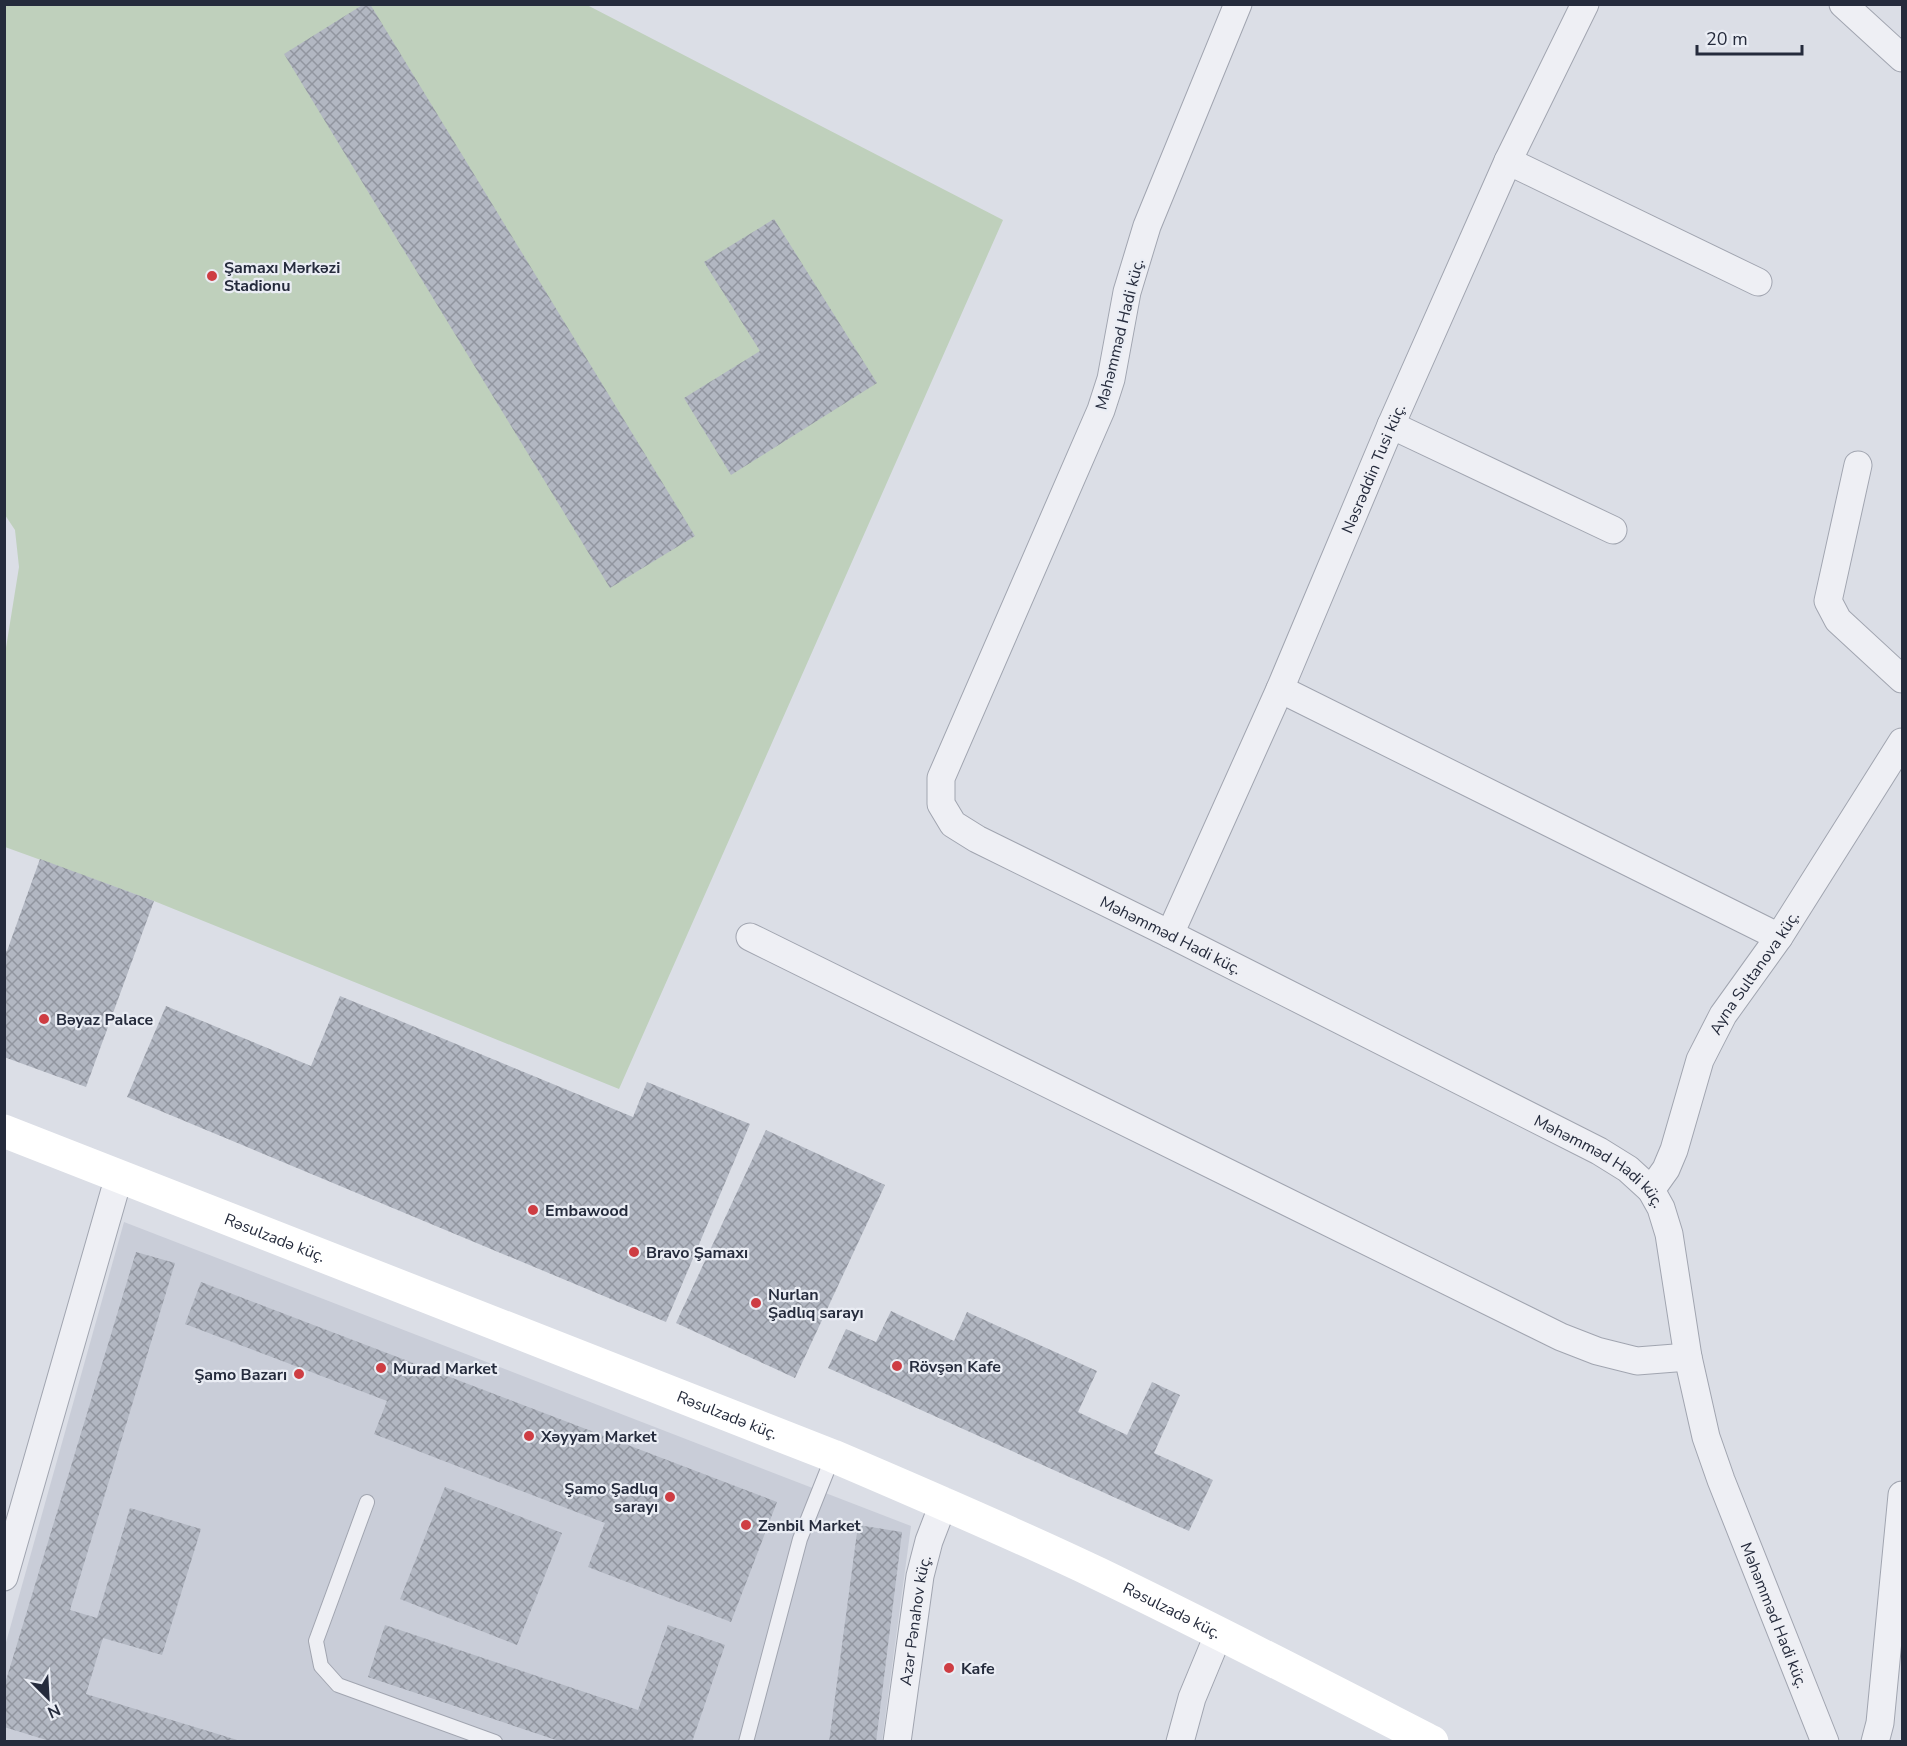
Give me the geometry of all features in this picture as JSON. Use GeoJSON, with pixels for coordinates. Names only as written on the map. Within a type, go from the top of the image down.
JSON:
{"type":"FeatureCollection","features":[{"type":"Feature","properties":{"kind":"street","name":"Məhəmməd Hadi küç."},"geometry":{"type":"LineString","coordinates":[[1238,4],[1147,226],[1127,292],[1110,379],[1101,410],[941,778],[941,804],[953,824],[977,839],[1599,1151],[1628,1169],[1651,1190],[1661,1208],[1669,1234],[1688,1357],[1706,1437],[1825,1742]]}},
{"type":"Feature","properties":{"kind":"street","name":"Nəsrəddin Tusi küç."},"geometry":{"type":"LineString","coordinates":[[1170,934],[1280,689],[1391,425],[1508,161],[1585,4]]}},
{"type":"Feature","properties":{"kind":"street"},"geometry":{"type":"LineString","coordinates":[[1843,4],[1902,58]]}},
{"type":"Feature","properties":{"kind":"street"},"geometry":{"type":"LineString","coordinates":[[1508,161],[1758,282]]}},
{"type":"Feature","properties":{"kind":"street"},"geometry":{"type":"LineString","coordinates":[[1391,425],[1613,530]]}},
{"type":"Feature","properties":{"kind":"street"},"geometry":{"type":"LineString","coordinates":[[1858,465],[1828,601],[1838,620],[1902,679]]}},
{"type":"Feature","properties":{"kind":"street"},"geometry":{"type":"LineString","coordinates":[[1280,689],[1779,937]]}},
{"type":"Feature","properties":{"kind":"street","name":"Ayna Sultanova küç."},"geometry":{"type":"LineString","coordinates":[[1651,1190],[1666,1169],[1674,1150],[1700,1060],[1723,1014],[1894,773],[1902,742]]}},
{"type":"Feature","properties":{"kind":"street"},"geometry":{"type":"LineString","coordinates":[[750,937],[1561,1337],[1597,1351],[1637,1361],[1688,1357]]}},
{"type":"Feature","properties":{"kind":"street","name":"Rəsulzadə küç."},"geometry":{"type":"LineString","coordinates":[[4,1131],[833,1456],[944,1502],[1097,1573],[1432,1742]]}},
{"type":"Feature","properties":{"kind":"street"},"geometry":{"type":"LineString","coordinates":[[4,1577],[119,1176]]}},
{"type":"Feature","properties":{"kind":"street"},"geometry":{"type":"LineString","coordinates":[[1875,1742],[1880,1723],[1902,1495]]}},
{"type":"Feature","properties":{"kind":"street","name":"Azər Pənahov küç."},"geometry":{"type":"LineString","coordinates":[[897,1742],[920,1576],[929,1541],[944,1502]]}},
{"type":"Feature","properties":{"kind":"street"},"geometry":{"type":"LineString","coordinates":[[1180,1742],[1192,1698],[1219,1633]]}},
{"type":"Feature","properties":{"kind":"lane"},"geometry":{"type":"LineString","coordinates":[[746,1742],[800,1539],[833,1456]]}},
{"type":"Feature","properties":{"kind":"lane"},"geometry":{"type":"LineString","coordinates":[[367,1502],[316,1641],[321,1666],[338,1685],[495,1742]]}},
{"type":"Feature","properties":{"kind":"shaded area","name":"Şamo Bazarı"},"geometry":{"type":"Polygon","coordinates":[[[124,1222],[911,1526],[882,1741],[11,1742],[5,1739],[5,1646],[124,1222]]]}},
{"type":"Feature","properties":{"kind":"green space"},"geometry":{"type":"Polygon","coordinates":[[[5,5],[587,5],[1003,220],[619,1089],[154,901],[5,847],[5,654],[19,567],[15,530],[5,515],[5,5]]]}},
{"type":"Feature","properties":{"kind":"building"},"geometry":{"type":"Polygon","coordinates":[[[364,4],[370,4],[695,536],[610,588],[284,54],[364,4]]]}},
{"type":"Feature","properties":{"kind":"building"},"geometry":{"type":"Polygon","coordinates":[[[774,219],[877,383],[731,475],[684,398],[760,351],[704,262],[774,219]]]}},
{"type":"Feature","properties":{"kind":"building"},"geometry":{"type":"Polygon","coordinates":[[[40,859],[154,901],[86,1087],[4,1057],[4,950],[7,951],[40,859]]]}},
{"type":"Feature","properties":{"kind":"building"},"geometry":{"type":"Polygon","coordinates":[[[340,996],[633,1117],[647,1082],[750,1124],[666,1322],[127,1097],[166,1006],[311,1066],[340,996]]]}},
{"type":"Feature","properties":{"kind":"building"},"geometry":{"type":"Polygon","coordinates":[[[766,1130],[885,1185],[795,1378],[676,1323],[766,1130]]]}},
{"type":"Feature","properties":{"kind":"building"},"geometry":{"type":"Polygon","coordinates":[[[136,1252],[175,1263],[70,1610],[97,1618],[130,1508],[201,1529],[162,1655],[103,1638],[86,1694],[244,1742],[53,1742],[4,1727],[4,1687],[136,1252]]]}},
{"type":"Feature","properties":{"kind":"building"},"geometry":{"type":"Polygon","coordinates":[[[201,1282],[777,1502],[731,1622],[588,1567],[605,1523],[374,1434],[387,1401],[185,1324],[201,1282]]]}},
{"type":"Feature","properties":{"kind":"building"},"geometry":{"type":"Polygon","coordinates":[[[891,1311],[954,1341],[967,1312],[1097,1371],[1078,1412],[1127,1435],[1152,1382],[1180,1395],[1154,1453],[1213,1480],[1189,1531],[828,1368],[846,1329],[876,1342],[891,1311]]]}},
{"type":"Feature","properties":{"kind":"building"},"geometry":{"type":"Polygon","coordinates":[[[445,1487],[562,1533],[517,1645],[400,1599],[445,1487]]]}},
{"type":"Feature","properties":{"kind":"building"},"geometry":{"type":"Polygon","coordinates":[[[858,1525],[902,1532],[876,1742],[829,1742],[858,1525]]]}},
{"type":"Feature","properties":{"kind":"building"},"geometry":{"type":"Polygon","coordinates":[[[385,1625],[638,1710],[668,1625],[725,1645],[692,1742],[562,1742],[368,1677],[385,1625]]]}},
{"type":"Feature","properties":{"kind":"place","name":"Şamaxı Mərkəzi Stadionu"},"geometry":{"type":"Point","coordinates":[212,276]}},
{"type":"Feature","properties":{"kind":"place","name":"Bəyaz Palace"},"geometry":{"type":"Point","coordinates":[44,1019]}},
{"type":"Feature","properties":{"kind":"place","name":"Embawood"},"geometry":{"type":"Point","coordinates":[533,1210]}},
{"type":"Feature","properties":{"kind":"place","name":"Bravo Şamaxı"},"geometry":{"type":"Point","coordinates":[634,1252]}},
{"type":"Feature","properties":{"kind":"place","name":"Nurlan Şadlıq sarayı"},"geometry":{"type":"Point","coordinates":[756,1303]}},
{"type":"Feature","properties":{"kind":"place","name":"Rövşən Kafe"},"geometry":{"type":"Point","coordinates":[897,1366]}},
{"type":"Feature","properties":{"kind":"place","name":"Murad Market"},"geometry":{"type":"Point","coordinates":[381,1368]}},
{"type":"Feature","properties":{"kind":"place","name":"Şamo Bazarı"},"geometry":{"type":"Point","coordinates":[299,1374]}},
{"type":"Feature","properties":{"kind":"place","name":"Xəyyam Market"},"geometry":{"type":"Point","coordinates":[529,1436]}},
{"type":"Feature","properties":{"kind":"place","name":"Şamo Şadlıq sarayı"},"geometry":{"type":"Point","coordinates":[670,1497]}},
{"type":"Feature","properties":{"kind":"place","name":"Zənbil Market"},"geometry":{"type":"Point","coordinates":[746,1525]}},
{"type":"Feature","properties":{"kind":"place","name":"Kafe"},"geometry":{"type":"Point","coordinates":[949,1668]}}]}
